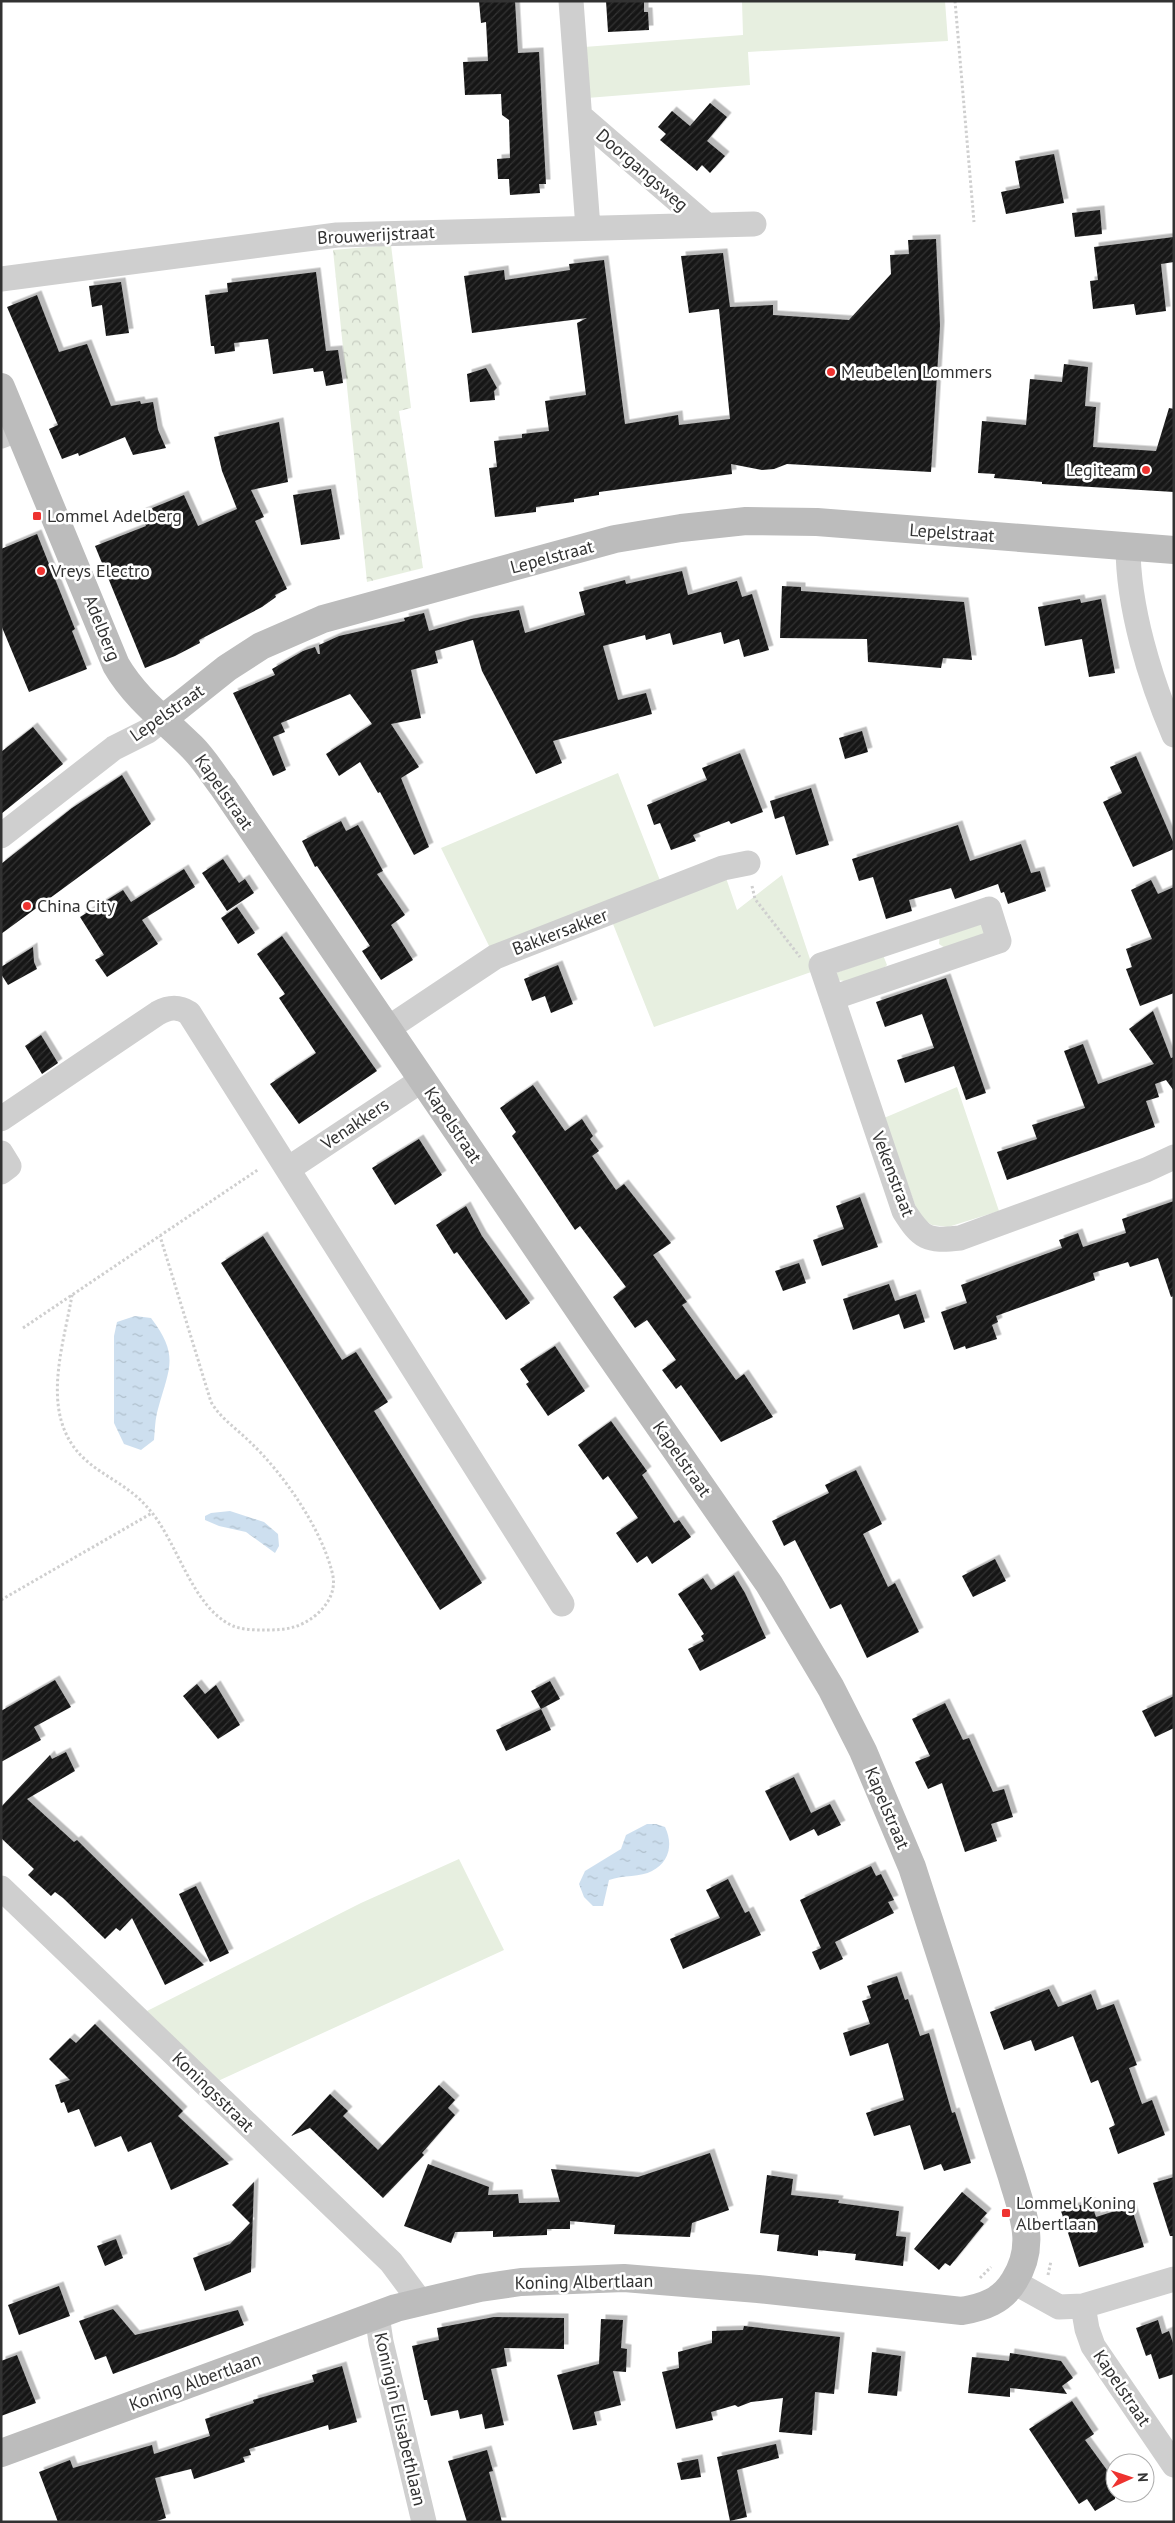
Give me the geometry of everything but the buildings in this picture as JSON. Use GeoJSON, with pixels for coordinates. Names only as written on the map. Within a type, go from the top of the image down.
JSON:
{"type":"FeatureCollection","features":[{"type":"Feature","properties":{"kind":"main road","name":"Adelberg"},"geometry":{"type":"LineString","coordinates":[[1,386],[10,432],[116,665],[133,690],[163,719]]}},
{"type":"Feature","properties":{"kind":"main road","name":"Lepelstraat"},"geometry":{"type":"LineString","coordinates":[[163,719],[227,668],[261,646],[323,619],[615,539],[681,528],[746,521],[779,520],[1174,550]]}},
{"type":"Feature","properties":{"kind":"main road","name":"Kapelstraat"},"geometry":{"type":"LineString","coordinates":[[163,719],[194,749],[223,787],[774,1592],[832,1688],[890,1812],[937,1940],[1024,2220],[1028,2247],[1026,2258],[1014,2282]]}},
{"type":"Feature","properties":{"kind":"main road","name":"Koning Albertlaan"},"geometry":{"type":"LineString","coordinates":[[1,2453],[377,2315],[420,2302],[480,2288],[521,2282],[624,2278],[748,2288],[962,2310],[985,2306],[1005,2293],[1014,2282]]}},
{"type":"Feature","properties":{"kind":"street","name":"Doorgangsweg"},"geometry":{"type":"LineString","coordinates":[[571,1],[588,228]]}},
{"type":"Feature","properties":{"kind":"street","name":"Doorgangsweg"},"geometry":{"type":"LineString","coordinates":[[580,116],[705,224]]}},
{"type":"Feature","properties":{"kind":"street","name":"Brouwerijstraat"},"geometry":{"type":"LineString","coordinates":[[1,279],[337,235],[754,224]]}},
{"type":"Feature","properties":{"kind":"street"},"geometry":{"type":"LineString","coordinates":[[1128,546],[1128,568],[1148,663],[1174,735]]}},
{"type":"Feature","properties":{"kind":"street","name":"Lepelstraat"},"geometry":{"type":"LineString","coordinates":[[1,836],[114,748],[148,731],[163,719]]}},
{"type":"Feature","properties":{"kind":"street","name":"Bakkersakker"},"geometry":{"type":"LineString","coordinates":[[387,1029],[495,957],[723,868],[748,863]]}},
{"type":"Feature","properties":{"kind":"street"},"geometry":{"type":"LineString","coordinates":[[820,965],[988,909],[994,925],[999,941],[832,998]]}},
{"type":"Feature","properties":{"kind":"street","name":"Vekenstraat"},"geometry":{"type":"LineString","coordinates":[[820,965],[904,1211],[917,1232],[930,1238],[943,1240],[960,1238],[1146,1170],[1174,1157]]}},
{"type":"Feature","properties":{"kind":"street"},"geometry":{"type":"LineString","coordinates":[[1,1119],[158,1013],[172,1008],[182,1008],[196,1021],[562,1604]]}},
{"type":"Feature","properties":{"kind":"street","name":"Venakkers"},"geometry":{"type":"LineString","coordinates":[[284,1162],[422,1080]]}},
{"type":"Feature","properties":{"kind":"street"},"geometry":{"type":"LineString","coordinates":[[1,1152],[9,1166],[1,1172]]}},
{"type":"Feature","properties":{"kind":"street","name":"Koningsstraat"},"geometry":{"type":"LineString","coordinates":[[1,1888],[390,2262],[420,2302]]}},
{"type":"Feature","properties":{"kind":"street"},"geometry":{"type":"LineString","coordinates":[[1014,2282],[1059,2307],[1083,2306],[1174,2279]]}},
{"type":"Feature","properties":{"kind":"street","name":"Kapelstraat"},"geometry":{"type":"LineString","coordinates":[[1083,2306],[1086,2330],[1093,2346],[1174,2465]]}},
{"type":"Feature","properties":{"kind":"street","name":"Koningin Elisabethlaan"},"geometry":{"type":"LineString","coordinates":[[377,2315],[381,2342],[424,2522]]}},
{"type":"Feature","properties":{"kind":"path"},"geometry":{"type":"LineString","coordinates":[[955,1],[974,222]]}},
{"type":"Feature","properties":{"kind":"path"},"geometry":{"type":"LineString","coordinates":[[748,863],[755,899],[803,960],[820,965]]}},
{"type":"Feature","properties":{"kind":"path"},"geometry":{"type":"LineString","coordinates":[[23,1328],[160,1236],[284,1162]]}},
{"type":"Feature","properties":{"kind":"path"},"geometry":{"type":"LineString","coordinates":[[72,1295],[58,1381],[58,1400],[64,1429],[79,1455],[90,1465],[134,1493],[153,1513],[208,1604],[223,1620],[234,1626],[257,1630],[287,1630],[317,1614],[333,1592],[335,1582],[326,1554],[298,1501],[272,1465],[250,1441],[223,1419],[211,1402],[160,1236]]}},
{"type":"Feature","properties":{"kind":"path"},"geometry":{"type":"LineString","coordinates":[[1,1600],[153,1513]]}},
{"type":"Feature","properties":{"kind":"green space"},"geometry":{"type":"Polygon","coordinates":[[[742,1],[945,1],[948,41],[748,52],[750,85],[587,98],[584,47],[743,35],[742,1]]]}},
{"type":"Feature","properties":{"kind":"green space"},"geometry":{"type":"Polygon","coordinates":[[[391,245],[411,408],[399,411],[423,568],[367,582],[333,250],[391,245]]]}},
{"type":"Feature","properties":{"kind":"green space"},"geometry":{"type":"Polygon","coordinates":[[[618,773],[661,883],[491,950],[441,848],[618,773]]]}},
{"type":"Feature","properties":{"kind":"green space"},"geometry":{"type":"Polygon","coordinates":[[[725,875],[737,910],[782,875],[814,971],[654,1027],[611,919],[725,875]]]}},
{"type":"Feature","properties":{"kind":"green space"},"geometry":{"type":"Polygon","coordinates":[[[978,920],[986,924],[983,936],[945,948],[939,944],[940,933],[978,920]]]}},
{"type":"Feature","properties":{"kind":"green space"},"geometry":{"type":"Polygon","coordinates":[[[883,955],[887,965],[878,972],[850,981],[838,980],[836,973],[883,955]]]}},
{"type":"Feature","properties":{"kind":"green space"},"geometry":{"type":"Polygon","coordinates":[[[957,1087],[999,1211],[948,1227],[932,1225],[919,1216],[884,1118],[957,1087]]]}},
{"type":"Feature","properties":{"kind":"green space"},"geometry":{"type":"Polygon","coordinates":[[[459,1859],[504,1950],[218,2081],[147,2011],[361,1903],[459,1859]]]}},
{"type":"Feature","properties":{"kind":"water"},"geometry":{"type":"Polygon","coordinates":[[[135,1316],[151,1318],[166,1342],[170,1362],[157,1413],[154,1440],[141,1450],[124,1444],[114,1423],[114,1336],[117,1322],[135,1316]]]}},
{"type":"Feature","properties":{"kind":"water"},"geometry":{"type":"Polygon","coordinates":[[[230,1511],[264,1522],[278,1534],[279,1546],[275,1553],[246,1532],[219,1526],[205,1520],[205,1516],[211,1513],[230,1511]]]}},
{"type":"Feature","properties":{"kind":"water"},"geometry":{"type":"Polygon","coordinates":[[[647,1824],[665,1827],[669,1846],[663,1863],[648,1873],[609,1880],[603,1906],[593,1906],[584,1897],[579,1884],[585,1871],[621,1849],[626,1835],[647,1824]]]}},
{"type":"Feature","properties":{"kind":"place","name":"Meubelen Lommers"},"geometry":{"type":"Point","coordinates":[831,372]}},
{"type":"Feature","properties":{"kind":"place","name":"Legiteam"},"geometry":{"type":"Point","coordinates":[1146,470]}},
{"type":"Feature","properties":{"kind":"place","name":"Lommel Adelberg"},"geometry":{"type":"Point","coordinates":[37,516]}},
{"type":"Feature","properties":{"kind":"place","name":"Vreys Electro"},"geometry":{"type":"Point","coordinates":[41,571]}},
{"type":"Feature","properties":{"kind":"place","name":"China City"},"geometry":{"type":"Point","coordinates":[27,906]}},
{"type":"Feature","properties":{"kind":"place","name":"Lommel Koning Albertlaan"},"geometry":{"type":"Point","coordinates":[1006,2213]}}]}
